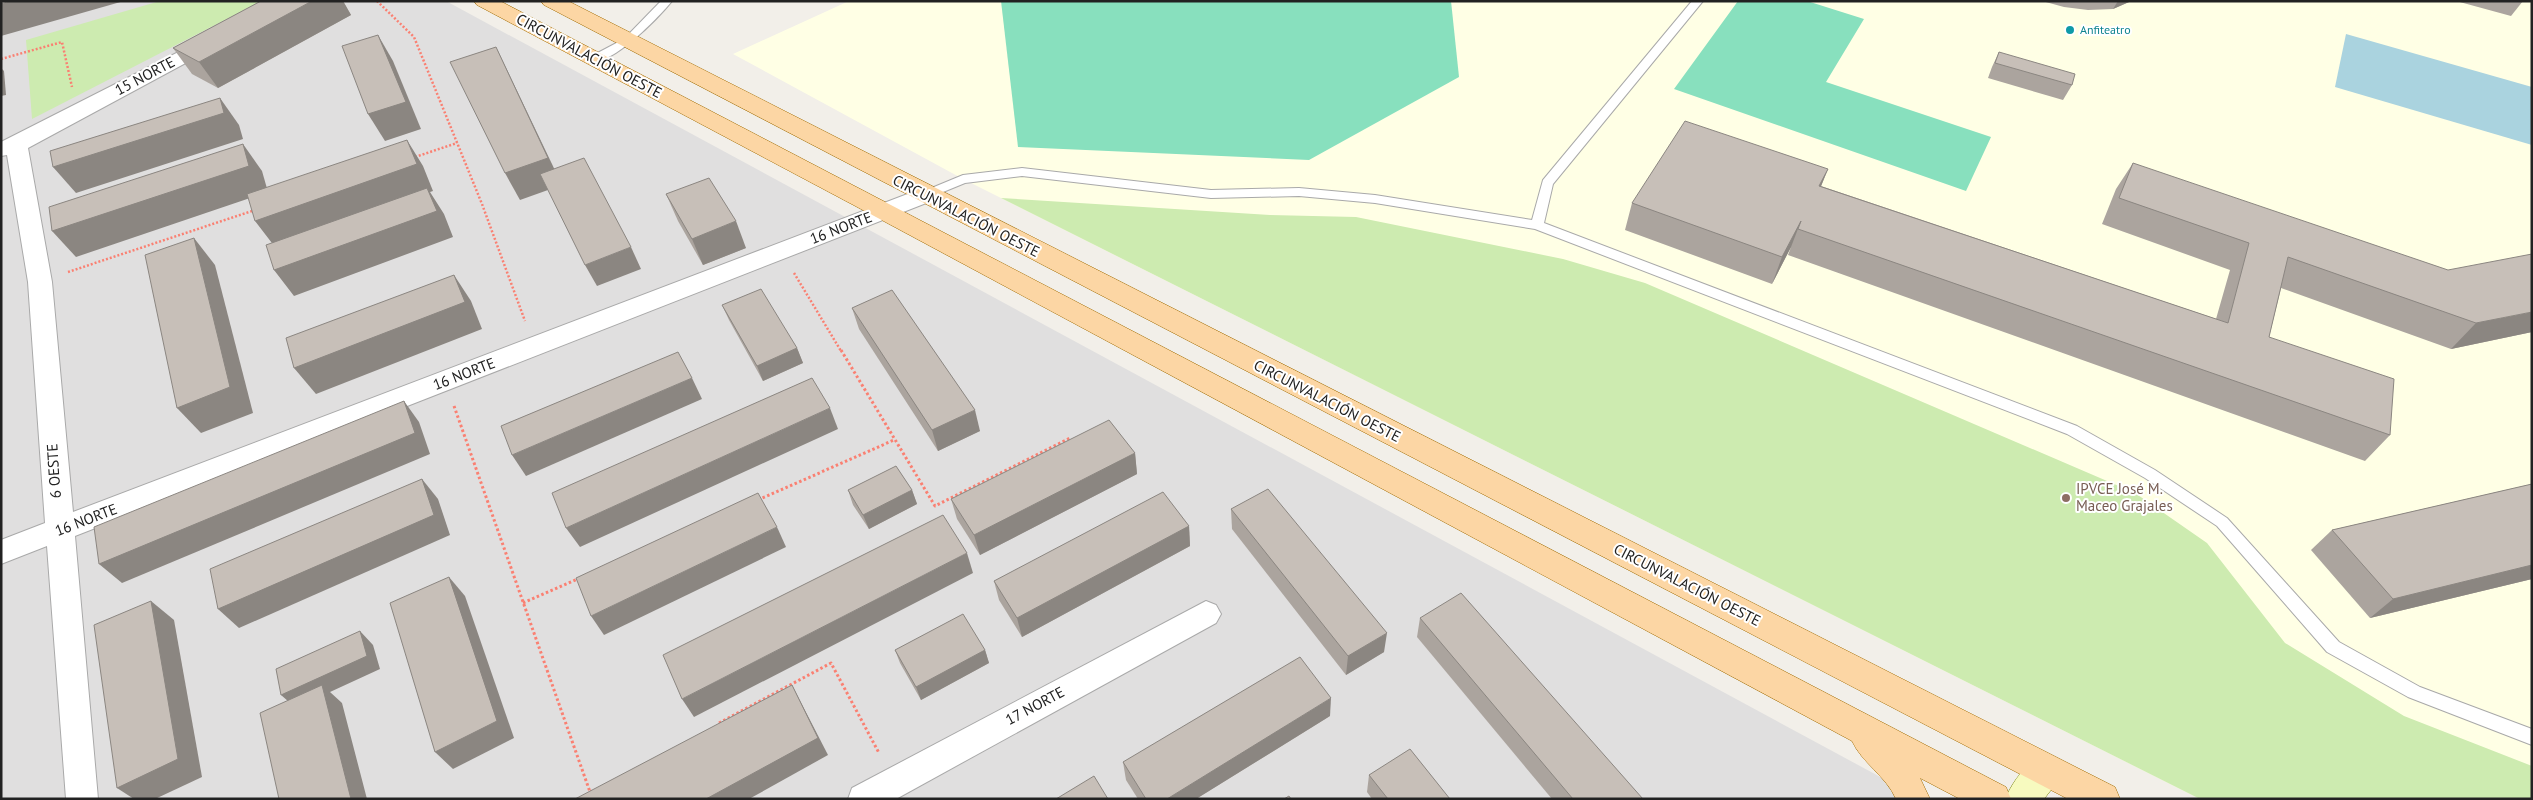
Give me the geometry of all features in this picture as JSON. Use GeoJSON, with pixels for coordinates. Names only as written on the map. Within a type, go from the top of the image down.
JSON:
{"type":"FeatureCollection","features":[{"type":"Feature","properties":{"kind":"main road","name":"CIRCUNVALACIÓN OESTE"},"geometry":{"type":"LineString","coordinates":[[484,1],[885,211],[1994,799]]}},
{"type":"Feature","properties":{"kind":"main road","name":"CIRCUNVALACIÓN OESTE"},"geometry":{"type":"LineString","coordinates":[[551,1],[2103,799]]}},
{"type":"Feature","properties":{"kind":"main road"},"geometry":{"type":"LineString","coordinates":[[1855,725],[1904,779],[1913,799]]}},
{"type":"Feature","properties":{"kind":"main road"},"geometry":{"type":"LineString","coordinates":[[2022,799],[2046,770]]}},
{"type":"Feature","properties":{"kind":"street","name":"15 NORTE"},"geometry":{"type":"LineString","coordinates":[[8,147],[226,34]]}},
{"type":"Feature","properties":{"kind":"street","name":"6 OESTE"},"geometry":{"type":"LineString","coordinates":[[8,147],[40,282],[82,799]]}},
{"type":"Feature","properties":{"kind":"street","name":"16 NORTE"},"geometry":{"type":"LineString","coordinates":[[1,552],[926,195]]}},
{"type":"Feature","properties":{"kind":"street","name":"17 NORTE"},"geometry":{"type":"LineString","coordinates":[[864,799],[1206,614]]}},
{"type":"Feature","properties":{"kind":"lane"},"geometry":{"type":"LineString","coordinates":[[594,59],[628,41],[667,1]]}},
{"type":"Feature","properties":{"kind":"lane"},"geometry":{"type":"LineString","coordinates":[[1537,225],[1547,182],[1698,1]]}},
{"type":"Feature","properties":{"kind":"lane"},"geometry":{"type":"LineString","coordinates":[[926,195],[963,179],[1022,172],[1211,194],[1298,192],[1375,199],[1537,225],[2072,430],[2150,474],[2222,522],[2333,647],[2414,692],[2532,736]]}},
{"type":"Feature","properties":{"kind":"path"},"geometry":{"type":"LineString","coordinates":[[377,1],[414,37],[457,143],[534,346]]}},
{"type":"Feature","properties":{"kind":"path"},"geometry":{"type":"LineString","coordinates":[[1,59],[62,42],[78,112]]}},
{"type":"Feature","properties":{"kind":"path"},"geometry":{"type":"LineString","coordinates":[[409,158],[457,143]]}},
{"type":"Feature","properties":{"kind":"path"},"geometry":{"type":"LineString","coordinates":[[40,282],[258,209]]}},
{"type":"Feature","properties":{"kind":"path"},"geometry":{"type":"LineString","coordinates":[[781,251],[935,506],[1070,438]]}},
{"type":"Feature","properties":{"kind":"path"},"geometry":{"type":"LineString","coordinates":[[445,381],[590,792],[598,787]]}},
{"type":"Feature","properties":{"kind":"path"},"geometry":{"type":"LineString","coordinates":[[750,503],[894,440]]}},
{"type":"Feature","properties":{"kind":"path"},"geometry":{"type":"LineString","coordinates":[[524,603],[587,575]]}},
{"type":"Feature","properties":{"kind":"path"},"geometry":{"type":"LineString","coordinates":[[710,728],[831,664],[894,782]]}},
{"type":"Feature","properties":{"kind":"shaded area"},"geometry":{"type":"Polygon","coordinates":[[[1,1],[446,1],[1921,799],[1,799],[1,1]]]}},
{"type":"Feature","properties":{"kind":"shaded area","name":"IPVCE José M. Maceo Grajales"},"geometry":{"type":"Polygon","coordinates":[[[849,1],[2532,1],[2532,799],[2200,799],[963,179],[733,54],[849,1]]]}},
{"type":"Feature","properties":{"kind":"green space"},"geometry":{"type":"Polygon","coordinates":[[[160,1],[262,1],[32,119],[26,40],[160,1]]]}},
{"type":"Feature","properties":{"kind":"green space"},"geometry":{"type":"Polygon","coordinates":[[[1001,1],[1451,1],[1459,77],[1309,160],[1018,147],[1001,1]]]}},
{"type":"Feature","properties":{"kind":"green space"},"geometry":{"type":"Polygon","coordinates":[[[1738,1],[1807,1],[1864,19],[1826,82],[1991,137],[1966,191],[1674,89],[1738,1]]]}},
{"type":"Feature","properties":{"kind":"green space"},"geometry":{"type":"Polygon","coordinates":[[[1001,198],[1270,215],[1356,217],[1563,259],[1645,283],[2135,493],[2207,543],[2285,643],[2404,716],[2532,766],[2532,799],[2200,799],[1001,198]]]}},
{"type":"Feature","properties":{"kind":"water"},"geometry":{"type":"Polygon","coordinates":[[[2346,34],[2532,87],[2532,145],[2335,87],[2346,34]]]}},
{"type":"Feature","properties":{"kind":"building"},"geometry":{"type":"Polygon","coordinates":[[[261,1],[312,1],[199,62],[173,48],[261,1]]]}},
{"type":"Feature","properties":{"kind":"building"},"geometry":{"type":"Polygon","coordinates":[[[378,35],[406,102],[368,114],[342,46],[378,35]]]}},
{"type":"Feature","properties":{"kind":"building"},"geometry":{"type":"Polygon","coordinates":[[[496,47],[548,158],[505,173],[450,62],[496,47]]]}},
{"type":"Feature","properties":{"kind":"building"},"geometry":{"type":"Polygon","coordinates":[[[1999,52],[2075,74],[2072,85],[1995,63],[1999,52]]]}},
{"type":"Feature","properties":{"kind":"building"},"geometry":{"type":"Polygon","coordinates":[[[220,98],[224,113],[53,167],[50,151],[220,98]]]}},
{"type":"Feature","properties":{"kind":"building"},"geometry":{"type":"Polygon","coordinates":[[[1685,121],[1828,169],[1819,186],[2228,323],[2249,243],[2119,198],[2133,163],[2448,270],[2532,254],[2532,312],[2476,323],[2288,257],[2269,337],[2394,379],[2390,435],[1798,229],[1801,221],[1782,257],[1632,203],[1685,121]]]}},
{"type":"Feature","properties":{"kind":"building"},"geometry":{"type":"Polygon","coordinates":[[[407,140],[417,164],[255,221],[247,194],[407,140]]]}},
{"type":"Feature","properties":{"kind":"building"},"geometry":{"type":"Polygon","coordinates":[[[243,144],[249,166],[52,231],[49,207],[243,144]]]}},
{"type":"Feature","properties":{"kind":"building"},"geometry":{"type":"Polygon","coordinates":[[[584,158],[631,247],[585,265],[540,174],[584,158]]]}},
{"type":"Feature","properties":{"kind":"building"},"geometry":{"type":"Polygon","coordinates":[[[709,178],[736,221],[692,239],[666,194],[709,178]]]}},
{"type":"Feature","properties":{"kind":"building"},"geometry":{"type":"Polygon","coordinates":[[[427,188],[437,211],[274,270],[266,245],[427,188]]]}},
{"type":"Feature","properties":{"kind":"building"},"geometry":{"type":"Polygon","coordinates":[[[194,238],[230,387],[177,408],[145,255],[194,238]]]}},
{"type":"Feature","properties":{"kind":"building"},"geometry":{"type":"Polygon","coordinates":[[[454,275],[465,302],[294,368],[286,338],[454,275]]]}},
{"type":"Feature","properties":{"kind":"building"},"geometry":{"type":"Polygon","coordinates":[[[761,289],[797,348],[757,366],[722,305],[761,289]]]}},
{"type":"Feature","properties":{"kind":"building"},"geometry":{"type":"Polygon","coordinates":[[[892,290],[975,410],[932,430],[852,308],[892,290]]]}},
{"type":"Feature","properties":{"kind":"building"},"geometry":{"type":"Polygon","coordinates":[[[678,352],[692,378],[512,455],[501,426],[678,352]]]}},
{"type":"Feature","properties":{"kind":"building"},"geometry":{"type":"Polygon","coordinates":[[[812,378],[830,408],[566,528],[552,493],[812,378]]]}},
{"type":"Feature","properties":{"kind":"building"},"geometry":{"type":"Polygon","coordinates":[[[404,401],[415,433],[99,564],[94,527],[404,401]]]}},
{"type":"Feature","properties":{"kind":"building"},"geometry":{"type":"Polygon","coordinates":[[[1109,420],[1135,453],[974,535],[951,499],[1109,420]]]}},
{"type":"Feature","properties":{"kind":"building"},"geometry":{"type":"Polygon","coordinates":[[[896,466],[912,490],[863,515],[848,490],[896,466]]]}},
{"type":"Feature","properties":{"kind":"building"},"geometry":{"type":"Polygon","coordinates":[[[422,479],[434,515],[218,609],[210,569],[422,479]]]}},
{"type":"Feature","properties":{"kind":"building"},"geometry":{"type":"Polygon","coordinates":[[[2532,484],[2532,565],[2393,599],[2332,530],[2532,484]]]}},
{"type":"Feature","properties":{"kind":"building"},"geometry":{"type":"Polygon","coordinates":[[[1268,489],[1387,633],[1348,656],[1231,509],[1268,489]]]}},
{"type":"Feature","properties":{"kind":"building"},"geometry":{"type":"Polygon","coordinates":[[[1163,492],[1189,526],[1017,618],[994,581],[1163,492]]]}},
{"type":"Feature","properties":{"kind":"building"},"geometry":{"type":"Polygon","coordinates":[[[758,493],[777,527],[591,616],[576,578],[758,493]]]}},
{"type":"Feature","properties":{"kind":"building"},"geometry":{"type":"Polygon","coordinates":[[[943,515],[967,553],[682,699],[663,655],[943,515]]]}},
{"type":"Feature","properties":{"kind":"building"},"geometry":{"type":"Polygon","coordinates":[[[449,577],[497,721],[435,752],[390,603],[449,577]]]}},
{"type":"Feature","properties":{"kind":"building"},"geometry":{"type":"Polygon","coordinates":[[[1461,593],[1643,799],[1573,799],[1420,618],[1461,593]]]}},
{"type":"Feature","properties":{"kind":"building"},"geometry":{"type":"Polygon","coordinates":[[[151,601],[178,759],[117,788],[94,625],[151,601]]]}},
{"type":"Feature","properties":{"kind":"building"},"geometry":{"type":"Polygon","coordinates":[[[963,614],[985,650],[916,687],[895,650],[963,614]]]}},
{"type":"Feature","properties":{"kind":"building"},"geometry":{"type":"Polygon","coordinates":[[[360,631],[367,656],[281,695],[276,669],[360,631]]]}},
{"type":"Feature","properties":{"kind":"building"},"geometry":{"type":"Polygon","coordinates":[[[1300,657],[1331,698],[1167,799],[1146,799],[1123,762],[1300,657]]]}},
{"type":"Feature","properties":{"kind":"building"},"geometry":{"type":"Polygon","coordinates":[[[322,685],[351,799],[279,799],[260,713],[322,685]]]}},
{"type":"Feature","properties":{"kind":"building"},"geometry":{"type":"Polygon","coordinates":[[[792,685],[818,738],[706,799],[575,799],[792,685]]]}},
{"type":"Feature","properties":{"kind":"building"},"geometry":{"type":"Polygon","coordinates":[[[1410,749],[1450,799],[1388,799],[1369,775],[1410,749]]]}},
{"type":"Feature","properties":{"kind":"building"},"geometry":{"type":"Polygon","coordinates":[[[1094,776],[1108,799],[1056,799],[1094,776]]]}},
{"type":"Feature","properties":{"kind":"place","name":"Anfiteatro"},"geometry":{"type":"Point","coordinates":[2070,30]}},
{"type":"Feature","properties":{"kind":"place","name":"IPVCE José M. Maceo Grajales"},"geometry":{"type":"Point","coordinates":[2066,498]}}]}
